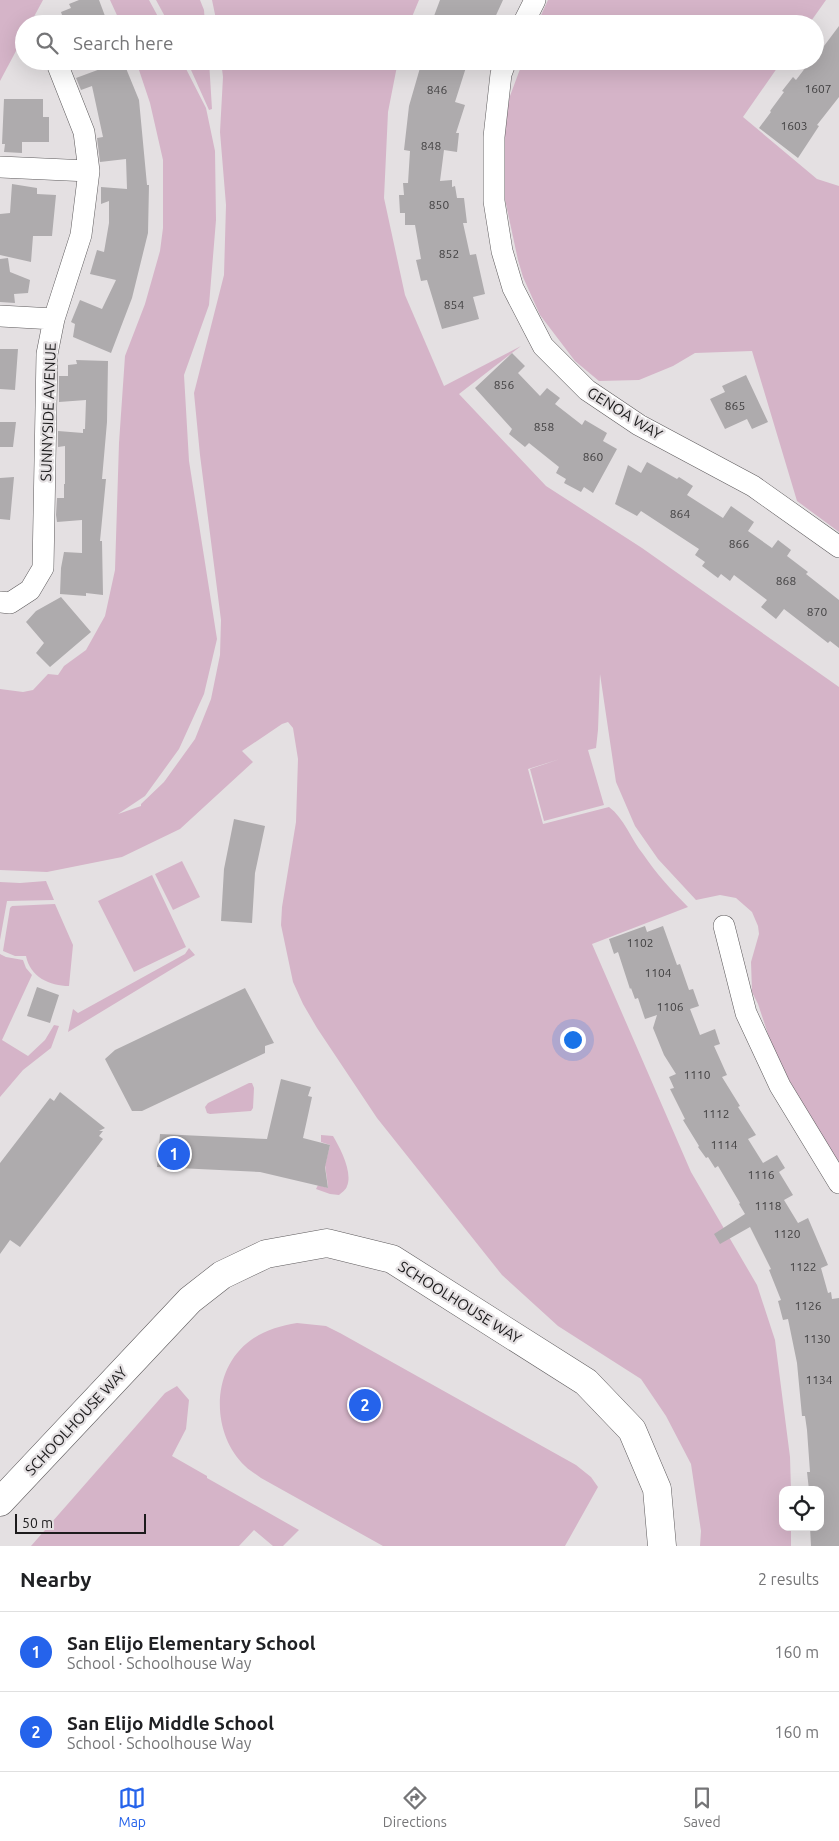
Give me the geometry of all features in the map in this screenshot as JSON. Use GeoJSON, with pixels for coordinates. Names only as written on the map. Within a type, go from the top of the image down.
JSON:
{"type":"FeatureCollection","features":[{"type":"Feature","properties":{"kind":"street"},"geometry":{"type":"LineString","coordinates":[[528,15],[535,0]]}},
{"type":"Feature","properties":{"kind":"street","name":"SUNNYSIDE AVENUE"},"geometry":{"type":"LineString","coordinates":[[0,602],[10,603],[30,590],[44,568],[47,354],[54,319],[81,235],[89,171],[84,132],[60,70]]}},
{"type":"Feature","properties":{"kind":"street","name":"GENOA WAY"},"geometry":{"type":"LineString","coordinates":[[503,70],[494,137],[494,201],[502,251],[513,288],[544,346],[587,390],[639,425],[753,486],[839,547]]}},
{"type":"Feature","properties":{"kind":"street"},"geometry":{"type":"LineString","coordinates":[[0,167],[89,171]]}},
{"type":"Feature","properties":{"kind":"street"},"geometry":{"type":"LineString","coordinates":[[0,316],[54,319]]}},
{"type":"Feature","properties":{"kind":"street"},"geometry":{"type":"LineString","coordinates":[[724,926],[746,1013],[780,1086],[839,1183]]}},
{"type":"Feature","properties":{"kind":"street","name":"SCHOOLHOUSE WAY"},"geometry":{"type":"LineString","coordinates":[[0,1502],[190,1300],[222,1275],[266,1254],[327,1243],[392,1259],[586,1382],[632,1430],[657,1489],[662,1546]]}},
{"type":"Feature","properties":{"kind":"shaded area"},"geometry":{"type":"Polygon","coordinates":[[[0,0],[43,0],[35,15],[15,15],[15,53],[0,81],[0,0]]]}},
{"type":"Feature","properties":{"kind":"shaded area"},"geometry":{"type":"Polygon","coordinates":[[[110,0],[149,0],[157,15],[117,15],[110,0]]]}},
{"type":"Feature","properties":{"kind":"shaded area"},"geometry":{"type":"Polygon","coordinates":[[[156,0],[200,0],[204,15],[164,15],[156,0]]]}},
{"type":"Feature","properties":{"kind":"shaded area"},"geometry":{"type":"Polygon","coordinates":[[[212,0],[419,0],[413,15],[215,15],[212,0]]]}},
{"type":"Feature","properties":{"kind":"shaded area"},"geometry":{"type":"Polygon","coordinates":[[[548,0],[826,0],[815,15],[541,15],[548,0]]]}},
{"type":"Feature","properties":{"kind":"shaded area"},"geometry":{"type":"Polygon","coordinates":[[[139,70],[187,70],[206,108],[215,151],[216,220],[209,305],[184,375],[189,461],[217,639],[204,694],[179,749],[145,796],[118,814],[141,806],[164,782],[195,739],[211,699],[220,655],[221,620],[194,393],[224,275],[226,205],[220,132],[222,70],[396,70],[388,112],[384,198],[405,295],[444,386],[521,346],[459,394],[546,486],[642,548],[839,687],[839,1164],[776,1058],[758,1004],[752,992],[751,962],[759,934],[752,912],[736,898],[720,895],[696,900],[658,859],[635,826],[616,782],[600,674],[596,748],[588,750],[604,805],[544,821],[530,769],[560,759],[528,769],[543,824],[609,807],[619,817],[653,868],[688,907],[592,944],[691,1172],[757,1285],[775,1340],[790,1457],[791,1486],[779,1486],[779,1531],[791,1531],[791,1546],[700,1546],[701,1531],[691,1464],[666,1416],[641,1379],[558,1326],[502,1275],[377,1118],[317,1028],[293,982],[281,925],[282,907],[296,822],[298,759],[293,728],[288,722],[282,724],[242,751],[253,762],[180,829],[122,857],[47,872],[0,870],[0,689],[23,692],[33,690],[48,674],[58,675],[64,666],[86,650],[105,616],[115,570],[119,443],[125,356],[145,304],[160,251],[163,228],[163,160],[150,103],[139,70]]]}},
{"type":"Feature","properties":{"kind":"shaded area"},"geometry":{"type":"Polygon","coordinates":[[[191,70],[210,70],[212,109],[209,110],[191,70]]]}},
{"type":"Feature","properties":{"kind":"shaded area"},"geometry":{"type":"Polygon","coordinates":[[[520,70],[776,70],[743,117],[817,179],[839,186],[839,532],[797,501],[752,351],[695,353],[673,366],[639,380],[599,381],[575,361],[540,315],[523,277],[504,195],[502,172],[505,117],[520,70]]]}},
{"type":"Feature","properties":{"kind":"shaded area"},"geometry":{"type":"Polygon","coordinates":[[[182,861],[200,897],[173,910],[155,874],[182,861]]]}},
{"type":"Feature","properties":{"kind":"shaded area"},"geometry":{"type":"Polygon","coordinates":[[[152,875],[186,947],[134,972],[98,901],[152,875]]]}},
{"type":"Feature","properties":{"kind":"shaded area"},"geometry":{"type":"Polygon","coordinates":[[[46,881],[54,900],[7,901],[0,940],[0,882],[46,881]]]}},
{"type":"Feature","properties":{"kind":"shaded area"},"geometry":{"type":"Polygon","coordinates":[[[55,904],[73,945],[69,986],[62,986],[42,979],[32,970],[26,956],[15,956],[3,951],[10,908],[12,906],[55,904]]]}},
{"type":"Feature","properties":{"kind":"shaded area"},"geometry":{"type":"Polygon","coordinates":[[[189,948],[195,955],[68,1032],[73,1009],[78,1013],[185,954],[189,948]]]}},
{"type":"Feature","properties":{"kind":"shaded area"},"geometry":{"type":"Polygon","coordinates":[[[0,954],[23,960],[26,968],[32,975],[2,1040],[28,1056],[45,1040],[54,1025],[59,1026],[51,1048],[23,1070],[0,1097],[0,954]]]}},
{"type":"Feature","properties":{"kind":"shaded area"},"geometry":{"type":"Polygon","coordinates":[[[252,1083],[254,1088],[253,1108],[251,1111],[207,1113],[205,1107],[208,1103],[252,1083]]]}},
{"type":"Feature","properties":{"kind":"shaded area"},"geometry":{"type":"Polygon","coordinates":[[[321,1135],[333,1136],[347,1167],[347,1186],[339,1195],[316,1189],[318,1185],[328,1188],[325,1165],[330,1145],[321,1142],[321,1135]]]}},
{"type":"Feature","properties":{"kind":"shaded area"},"geometry":{"type":"Polygon","coordinates":[[[297,1323],[326,1326],[340,1333],[576,1465],[591,1477],[598,1487],[565,1546],[383,1546],[261,1478],[247,1468],[234,1453],[226,1437],[221,1420],[222,1384],[228,1367],[238,1352],[251,1340],[273,1329],[297,1323]]]}},
{"type":"Feature","properties":{"kind":"shaded area"},"geometry":{"type":"Polygon","coordinates":[[[177,1386],[189,1400],[186,1429],[172,1456],[299,1530],[283,1546],[273,1546],[254,1530],[239,1546],[31,1546],[165,1393],[177,1386]]]}},
{"type":"Feature","properties":{"kind":"building"},"geometry":{"type":"Polygon","coordinates":[[[79,0],[99,0],[105,15],[62,15],[61,12],[71,8],[69,4],[79,0]]]}},
{"type":"Feature","properties":{"kind":"building"},"geometry":{"type":"Polygon","coordinates":[[[440,0],[503,0],[496,15],[434,15],[440,0]]]}},
{"type":"Feature","properties":{"kind":"building"},"geometry":{"type":"Polygon","coordinates":[[[839,26],[839,97],[817,125],[819,126],[798,158],[759,128],[793,77],[796,80],[804,70],[824,70],[824,46],[839,26]]]}},
{"type":"Feature","properties":{"kind":"building"},"geometry":{"type":"Polygon","coordinates":[[[98,70],[127,70],[139,100],[147,185],[149,185],[148,233],[132,298],[111,353],[73,337],[75,324],[71,322],[80,300],[102,309],[116,280],[90,274],[97,250],[104,252],[109,223],[109,201],[101,204],[101,187],[127,189],[126,159],[100,162],[97,138],[103,137],[92,86],[81,90],[76,78],[98,70]]]}},
{"type":"Feature","properties":{"kind":"building"},"geometry":{"type":"Polygon","coordinates":[[[419,70],[465,70],[455,102],[465,105],[456,133],[459,133],[457,152],[444,150],[440,181],[452,180],[452,187],[455,186],[457,198],[464,198],[467,223],[463,223],[470,255],[476,254],[485,294],[473,297],[479,319],[442,329],[427,280],[421,281],[416,260],[421,259],[415,225],[405,225],[405,213],[400,213],[399,195],[404,195],[403,183],[408,183],[410,151],[404,150],[409,106],[419,70]]]}},
{"type":"Feature","properties":{"kind":"building"},"geometry":{"type":"Polygon","coordinates":[[[4,99],[43,99],[43,117],[49,117],[49,142],[22,142],[22,153],[4,152],[5,144],[2,144],[4,99]]]}},
{"type":"Feature","properties":{"kind":"building"},"geometry":{"type":"Polygon","coordinates":[[[12,184],[37,188],[37,194],[56,195],[52,236],[33,236],[31,262],[0,255],[0,214],[10,213],[12,184]]]}},
{"type":"Feature","properties":{"kind":"building"},"geometry":{"type":"Polygon","coordinates":[[[8,258],[10,272],[30,280],[28,293],[14,294],[15,303],[0,302],[0,259],[8,258]]]}},
{"type":"Feature","properties":{"kind":"building"},"geometry":{"type":"Polygon","coordinates":[[[0,349],[18,349],[15,390],[0,389],[0,349]]]}},
{"type":"Feature","properties":{"kind":"building"},"geometry":{"type":"Polygon","coordinates":[[[512,353],[525,366],[518,373],[540,396],[547,388],[560,398],[555,404],[582,425],[585,420],[607,433],[603,441],[617,449],[593,493],[584,487],[581,492],[564,483],[566,479],[556,473],[559,467],[529,443],[525,447],[509,434],[512,429],[475,388],[512,353]]]}},
{"type":"Feature","properties":{"kind":"building"},"geometry":{"type":"Polygon","coordinates":[[[76,360],[108,361],[107,422],[102,479],[106,479],[100,541],[102,541],[103,595],[86,593],[86,596],[60,594],[64,552],[82,553],[82,520],[57,522],[56,515],[57,498],[64,498],[65,484],[65,446],[58,447],[58,431],[83,433],[83,429],[85,429],[86,400],[59,402],[59,376],[68,376],[68,365],[77,364],[76,360]]]}},
{"type":"Feature","properties":{"kind":"building"},"geometry":{"type":"Polygon","coordinates":[[[746,375],[768,422],[752,429],[747,419],[725,429],[710,399],[725,392],[722,386],[746,375]]]}},
{"type":"Feature","properties":{"kind":"building"},"geometry":{"type":"Polygon","coordinates":[[[0,422],[16,422],[13,447],[0,447],[0,422]]]}},
{"type":"Feature","properties":{"kind":"building"},"geometry":{"type":"Polygon","coordinates":[[[647,462],[677,479],[679,477],[693,486],[687,495],[723,518],[731,506],[754,522],[748,531],[772,548],[778,540],[791,550],[787,556],[839,600],[839,648],[830,641],[828,643],[784,609],[776,619],[761,607],[767,600],[734,575],[730,581],[721,574],[718,578],[702,566],[705,562],[695,555],[699,549],[641,511],[637,516],[615,504],[628,465],[641,473],[647,462]]]}},
{"type":"Feature","properties":{"kind":"building"},"geometry":{"type":"Polygon","coordinates":[[[14,477],[10,520],[0,519],[0,478],[14,477]]]}},
{"type":"Feature","properties":{"kind":"building"},"geometry":{"type":"Polygon","coordinates":[[[61,597],[91,632],[50,667],[36,653],[44,643],[26,622],[36,611],[61,597]]]}},
{"type":"Feature","properties":{"kind":"building"},"geometry":{"type":"Polygon","coordinates":[[[234,819],[265,826],[255,873],[252,923],[221,921],[224,869],[234,819]]]}},
{"type":"Feature","properties":{"kind":"building"},"geometry":{"type":"Polygon","coordinates":[[[645,926],[647,932],[663,926],[677,965],[680,964],[689,990],[693,989],[699,1006],[690,1009],[700,1035],[715,1029],[720,1044],[714,1046],[727,1075],[722,1077],[756,1135],[748,1139],[763,1163],[777,1155],[785,1168],[779,1172],[793,1195],[784,1200],[798,1223],[808,1218],[828,1265],[821,1268],[828,1293],[831,1292],[832,1299],[839,1298],[839,1546],[811,1546],[810,1531],[824,1531],[824,1486],[809,1486],[807,1472],[810,1472],[807,1430],[805,1416],[802,1416],[797,1363],[788,1319],[783,1320],[778,1301],[781,1300],[769,1270],[771,1269],[750,1227],[720,1244],[714,1234],[745,1214],[718,1166],[715,1168],[708,1157],[706,1158],[683,1120],[685,1119],[670,1089],[674,1088],[669,1077],[676,1074],[664,1055],[653,1028],[657,1015],[645,1019],[638,998],[635,999],[630,989],[618,952],[614,954],[609,939],[645,926]]]}},
{"type":"Feature","properties":{"kind":"building"},"geometry":{"type":"Polygon","coordinates":[[[37,987],[59,995],[50,1023],[27,1016],[37,987]]]}},
{"type":"Feature","properties":{"kind":"building"},"geometry":{"type":"Polygon","coordinates":[[[245,988],[274,1043],[265,1046],[265,1053],[142,1111],[132,1111],[105,1059],[115,1050],[245,988]]]}},
{"type":"Feature","properties":{"kind":"building"},"geometry":{"type":"Polygon","coordinates":[[[281,1079],[311,1087],[308,1096],[312,1097],[303,1138],[330,1145],[325,1167],[328,1188],[260,1172],[157,1167],[160,1134],[267,1139],[281,1079]]]}},
{"type":"Feature","properties":{"kind":"building"},"geometry":{"type":"Polygon","coordinates":[[[60,1092],[105,1128],[99,1131],[103,1131],[99,1136],[103,1139],[20,1247],[10,1240],[0,1254],[0,1163],[50,1098],[54,1101],[60,1092]]]}},
{"type":"Feature","properties":{"kind":"place","name":"San Elijo Elementary School"},"geometry":{"type":"Point","coordinates":[174,1154]}},
{"type":"Feature","properties":{"kind":"place","name":"San Elijo Middle School"},"geometry":{"type":"Point","coordinates":[365,1405]}}]}
